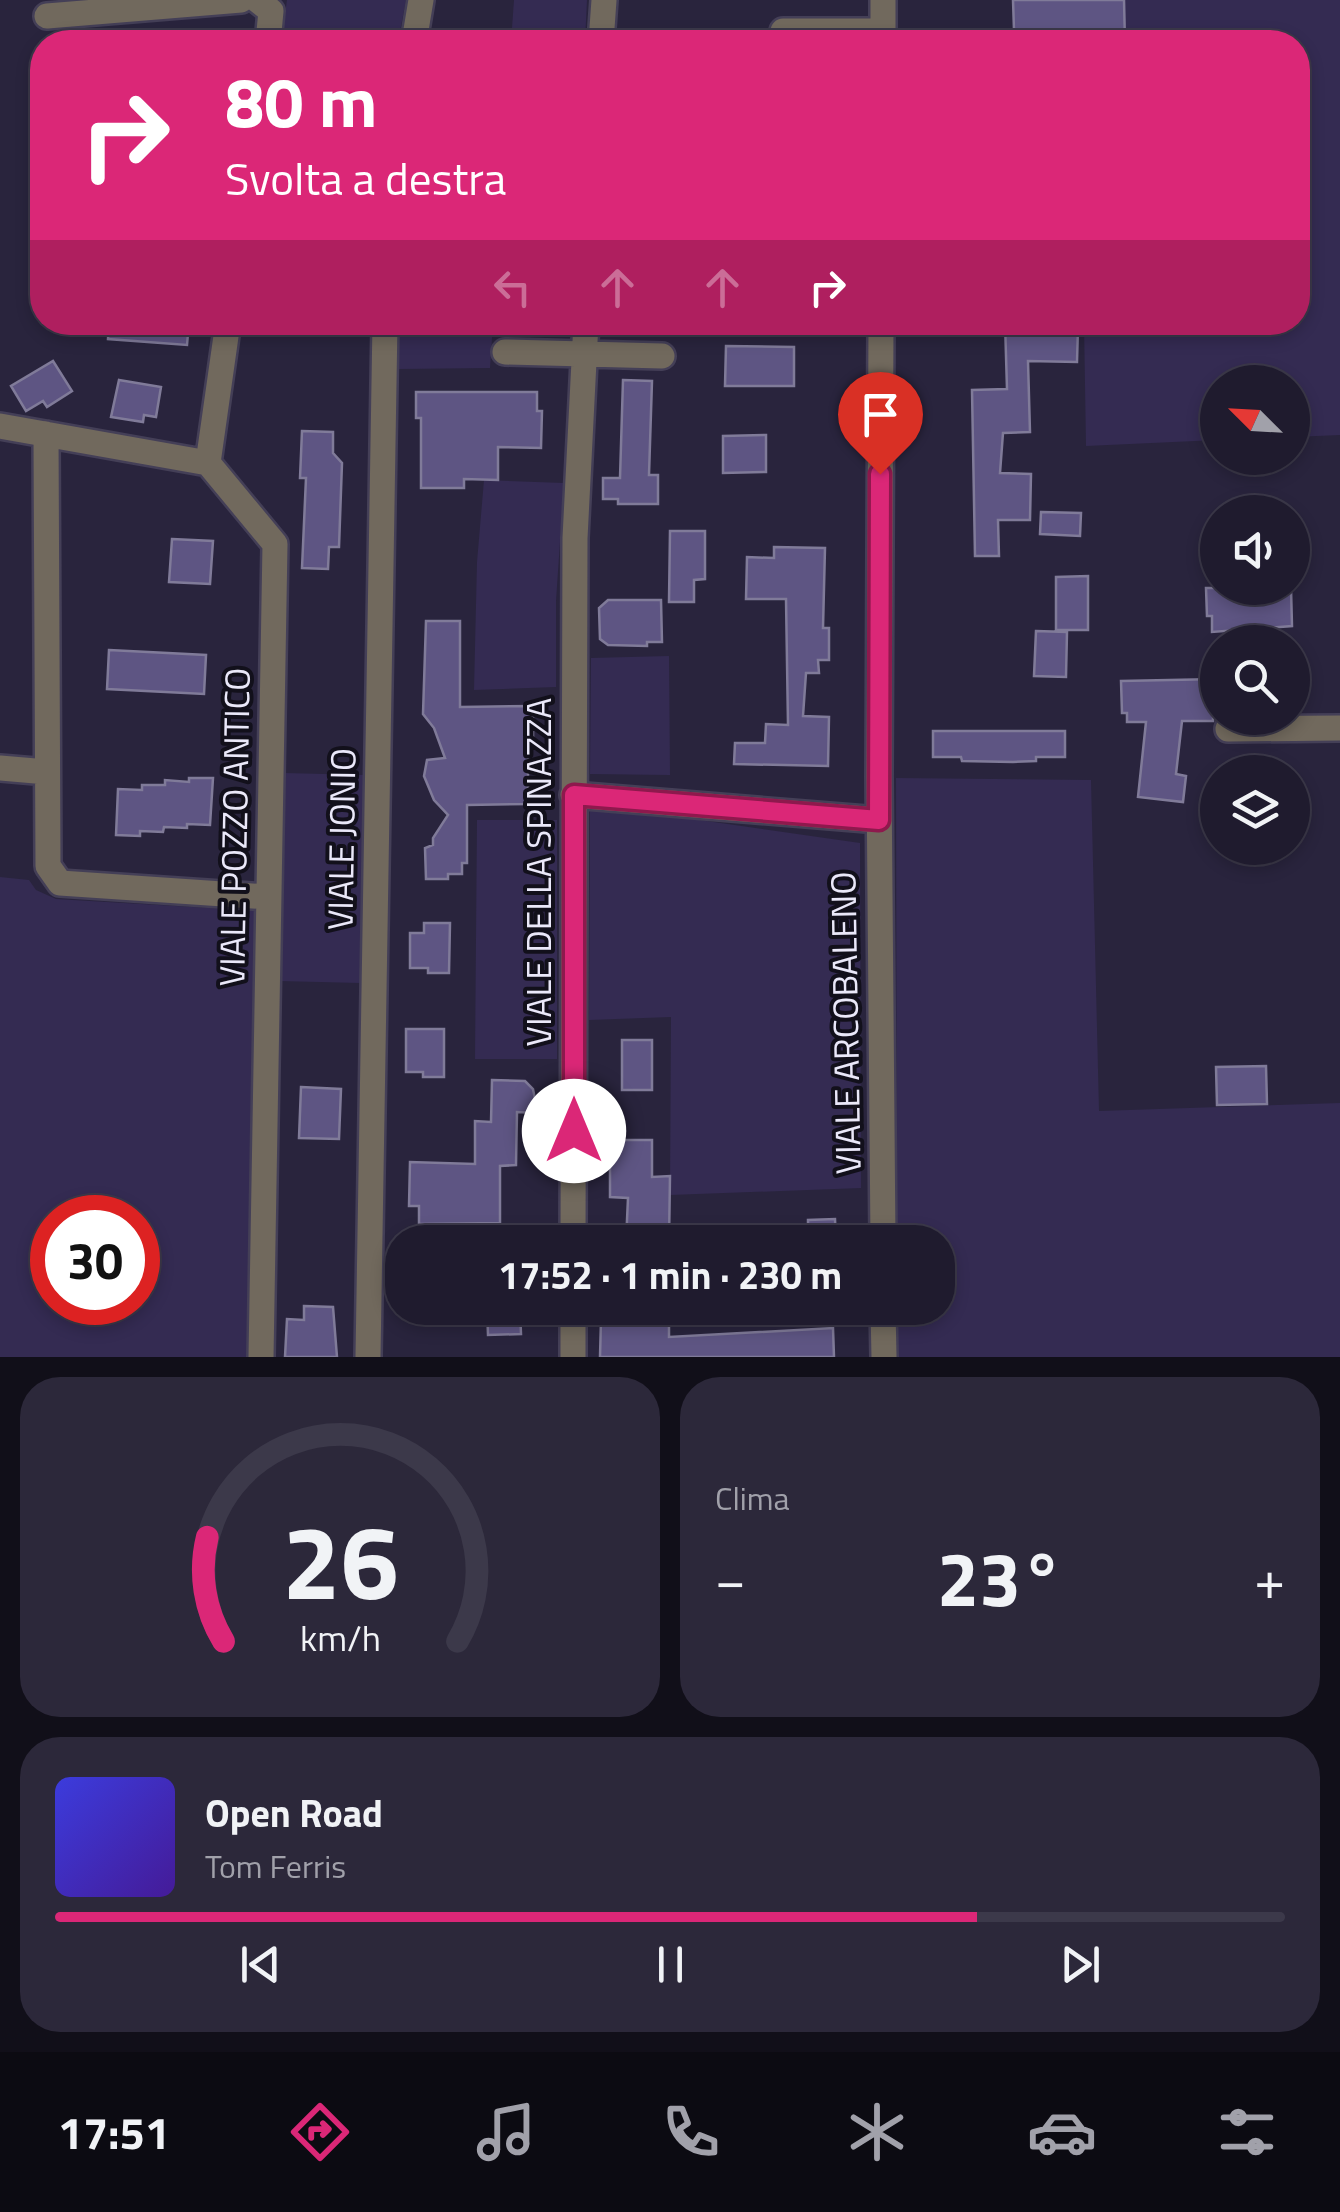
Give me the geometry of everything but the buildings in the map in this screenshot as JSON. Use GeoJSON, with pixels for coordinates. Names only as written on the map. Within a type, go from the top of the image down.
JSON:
{"type":"FeatureCollection","features":[{"type":"Feature","properties":{"kind":"street"},"geometry":{"type":"LineString","coordinates":[[48,16],[73,7],[241,0]]}},
{"type":"Feature","properties":{"kind":"street"},"geometry":{"type":"LineString","coordinates":[[257,0],[271,11],[269,30]]}},
{"type":"Feature","properties":{"kind":"street"},"geometry":{"type":"LineString","coordinates":[[416,30],[421,0]]}},
{"type":"Feature","properties":{"kind":"street"},"geometry":{"type":"LineString","coordinates":[[602,30],[604,0]]}},
{"type":"Feature","properties":{"kind":"street"},"geometry":{"type":"LineString","coordinates":[[883,0],[883,30]]}},
{"type":"Feature","properties":{"kind":"street"},"geometry":{"type":"LineString","coordinates":[[0,426],[208,464],[226,335]]}},
{"type":"Feature","properties":{"kind":"street","name":"VIALE JONIO"},"geometry":{"type":"LineString","coordinates":[[368,1357],[385,335]]}},
{"type":"Feature","properties":{"kind":"street","name":"VIALE DELLA SPINAZZA"},"geometry":{"type":"LineString","coordinates":[[574,1225],[575,538],[585,335]]}},
{"type":"Feature","properties":{"kind":"street","name":"VIALE ARCOBALENO"},"geometry":{"type":"LineString","coordinates":[[881,335],[883,1225]]}},
{"type":"Feature","properties":{"kind":"street"},"geometry":{"type":"LineString","coordinates":[[505,352],[662,356]]}},
{"type":"Feature","properties":{"kind":"street"},"geometry":{"type":"LineString","coordinates":[[46,434],[48,866],[60,882],[268,897]]}},
{"type":"Feature","properties":{"kind":"street","name":"VIALE POZZO ANTICO"},"geometry":{"type":"LineString","coordinates":[[208,464],[275,544],[260,1357]]}},
{"type":"Feature","properties":{"kind":"street"},"geometry":{"type":"LineString","coordinates":[[1310,728],[1340,728]]}},
{"type":"Feature","properties":{"kind":"street"},"geometry":{"type":"LineString","coordinates":[[0,768],[47,772]]}},
{"type":"Feature","properties":{"kind":"street"},"geometry":{"type":"LineString","coordinates":[[574,795],[879,820]]}},
{"type":"Feature","properties":{"kind":"street"},"geometry":{"type":"LineString","coordinates":[[573,1325],[573,1357]]}},
{"type":"Feature","properties":{"kind":"street"},"geometry":{"type":"LineString","coordinates":[[884,1325],[884,1357]]}},
{"type":"Feature","properties":{"kind":"shaded area"},"geometry":{"type":"Polygon","coordinates":[[[287,0],[406,0],[400,30],[283,30],[287,0]]]}},
{"type":"Feature","properties":{"kind":"shaded area"},"geometry":{"type":"Polygon","coordinates":[[[514,0],[587,0],[586,30],[512,30],[514,0]]]}},
{"type":"Feature","properties":{"kind":"shaded area"},"geometry":{"type":"Polygon","coordinates":[[[1079,0],[1340,0],[1340,435],[1310,436],[1310,365],[1200,365],[1200,441],[1086,446],[1084,335],[1310,335],[1310,30],[1079,30],[1079,0]]]}},
{"type":"Feature","properties":{"kind":"shaded area"},"geometry":{"type":"Polygon","coordinates":[[[399,335],[492,335],[490,368],[399,369],[399,335]]]}},
{"type":"Feature","properties":{"kind":"shaded area"},"geometry":{"type":"Polygon","coordinates":[[[484,480],[564,483],[556,601],[556,687],[474,690],[477,562],[484,480]]]}},
{"type":"Feature","properties":{"kind":"shaded area"},"geometry":{"type":"Polygon","coordinates":[[[669,656],[670,775],[590,774],[591,658],[669,656]]]}},
{"type":"Feature","properties":{"kind":"shaded area"},"geometry":{"type":"Polygon","coordinates":[[[283,773],[365,775],[361,983],[279,981],[283,773]]]}},
{"type":"Feature","properties":{"kind":"shaded area"},"geometry":{"type":"Polygon","coordinates":[[[896,778],[1091,780],[1099,1111],[1340,1103],[1340,1357],[897,1357],[897,1325],[955,1325],[955,1225],[897,1225],[896,778]]]}},
{"type":"Feature","properties":{"kind":"shaded area"},"geometry":{"type":"Polygon","coordinates":[[[590,810],[672,816],[860,843],[861,1188],[670,1195],[671,1017],[589,1020],[590,810]]]}},
{"type":"Feature","properties":{"kind":"shaded area"},"geometry":{"type":"Polygon","coordinates":[[[477,820],[557,820],[557,1059],[475,1059],[477,820]]]}},
{"type":"Feature","properties":{"kind":"shaded area"},"geometry":{"type":"Polygon","coordinates":[[[0,877],[29,880],[36,890],[56,899],[261,911],[249,1357],[0,1357],[0,877]]]}},
{"type":"Feature","properties":{"kind":"route"},"geometry":{"type":"LineString","coordinates":[[574,1131],[574,795],[879,820],[880,474]]}}]}
